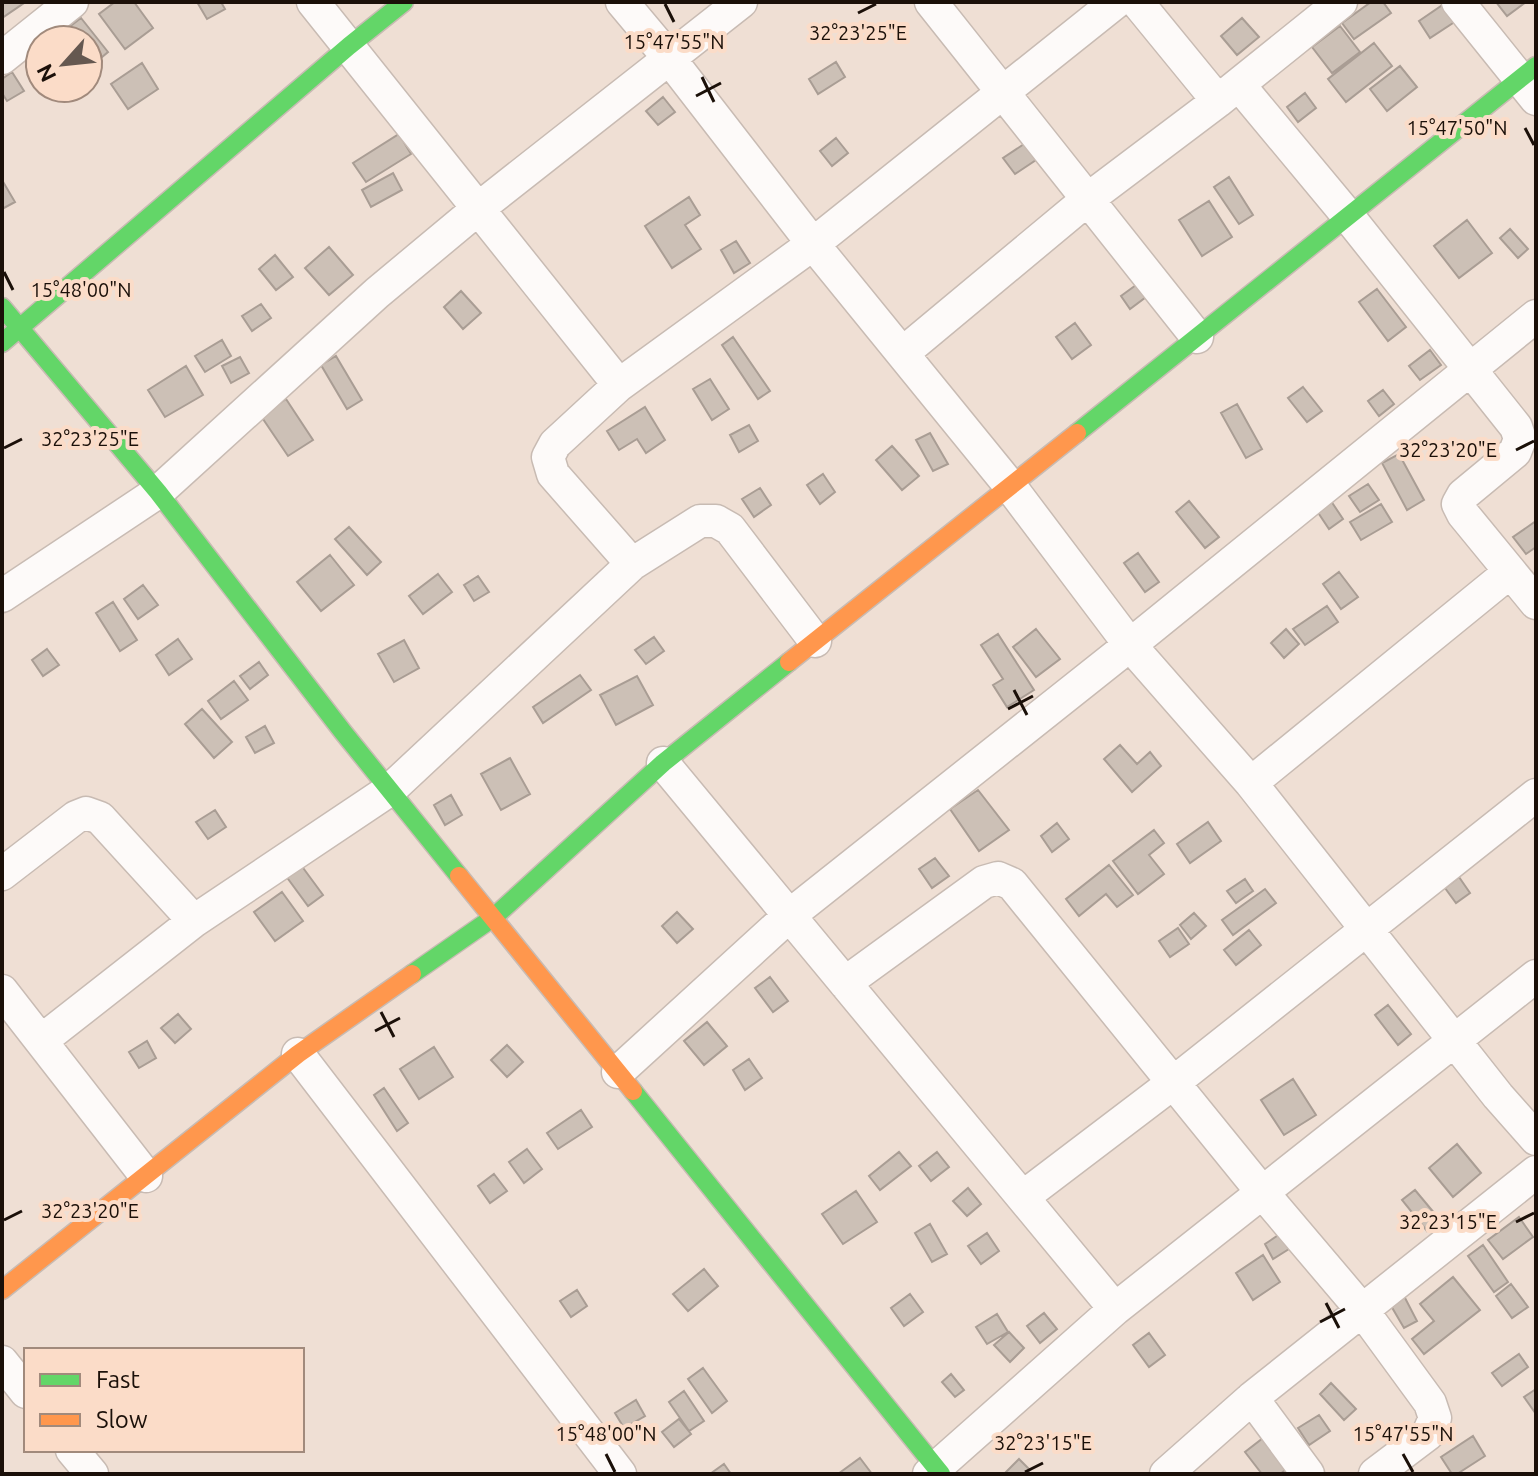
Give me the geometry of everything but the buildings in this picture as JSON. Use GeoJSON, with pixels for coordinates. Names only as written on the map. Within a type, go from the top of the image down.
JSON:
{"type":"FeatureCollection","features":[{"type":"Feature","properties":{"kind":"street"},"geometry":{"type":"LineString","coordinates":[[2,58],[72,2]]}},
{"type":"Feature","properties":{"kind":"street"},"geometry":{"type":"LineString","coordinates":[[313,2],[619,385]]}},
{"type":"Feature","properties":{"kind":"street"},"geometry":{"type":"LineString","coordinates":[[2,343],[404,2]]}},
{"type":"Feature","properties":{"kind":"street"},"geometry":{"type":"LineString","coordinates":[[622,2],[1010,486],[1130,645],[1251,783],[1454,1041],[1536,1139]]}},
{"type":"Feature","properties":{"kind":"street"},"geometry":{"type":"LineString","coordinates":[[2,596],[158,492],[377,293],[479,208],[741,2]]}},
{"type":"Feature","properties":{"kind":"street"},"geometry":{"type":"LineString","coordinates":[[931,2],[1197,337]]}},
{"type":"Feature","properties":{"kind":"street"},"geometry":{"type":"LineString","coordinates":[[632,564],[553,474],[548,457],[555,444],[619,385],[813,244],[1116,2]]}},
{"type":"Feature","properties":{"kind":"street"},"geometry":{"type":"LineString","coordinates":[[1137,2],[1348,216],[1516,427],[1520,439],[1515,452],[1463,495],[1458,504],[1536,603]]}},
{"type":"Feature","properties":{"kind":"street"},"geometry":{"type":"LineString","coordinates":[[903,353],[1088,199],[1341,2]]}},
{"type":"Feature","properties":{"kind":"street"},"geometry":{"type":"LineString","coordinates":[[2,1290],[298,1054],[494,917],[663,763],[1348,216],[1531,82],[1458,2]]}},
{"type":"Feature","properties":{"kind":"street"},"geometry":{"type":"LineString","coordinates":[[2,307],[158,492],[343,732],[936,1472],[1115,1309],[1536,976]]}},
{"type":"Feature","properties":{"kind":"street"},"geometry":{"type":"LineString","coordinates":[[618,1072],[790,915],[1536,316]]}},
{"type":"Feature","properties":{"kind":"street"},"geometry":{"type":"LineString","coordinates":[[41,1041],[194,921],[391,789],[632,564],[700,521],[716,521],[730,529],[815,641]]}},
{"type":"Feature","properties":{"kind":"street"},"geometry":{"type":"LineString","coordinates":[[1251,783],[1510,572]]}},
{"type":"Feature","properties":{"kind":"street"},"geometry":{"type":"LineString","coordinates":[[663,763],[1115,1309]]}},
{"type":"Feature","properties":{"kind":"street"},"geometry":{"type":"LineString","coordinates":[[1023,1197],[1173,1083],[1536,795]]}},
{"type":"Feature","properties":{"kind":"street"},"geometry":{"type":"LineString","coordinates":[[2,874],[76,817],[86,813],[100,818],[194,921]]}},
{"type":"Feature","properties":{"kind":"street"},"geometry":{"type":"LineString","coordinates":[[845,983],[984,882],[998,878],[1012,884],[1362,1310],[1430,1403],[1435,1418],[1428,1434],[1375,1474]]}},
{"type":"Feature","properties":{"kind":"street"},"geometry":{"type":"LineString","coordinates":[[2,991],[146,1176]]}},
{"type":"Feature","properties":{"kind":"street"},"geometry":{"type":"LineString","coordinates":[[298,1054],[620,1474]]}},
{"type":"Feature","properties":{"kind":"street"},"geometry":{"type":"LineString","coordinates":[[1166,1474],[1252,1398],[1536,1172]]}},
{"type":"Feature","properties":{"kind":"street"},"geometry":{"type":"LineString","coordinates":[[2,1362],[24,1390]]}},
{"type":"Feature","properties":{"kind":"street"},"geometry":{"type":"LineString","coordinates":[[1252,1398],[1308,1474]]}},
{"type":"Feature","properties":{"kind":"street"},"geometry":{"type":"LineString","coordinates":[[74,1452],[92,1474]]}},
{"type":"Feature","properties":{"kind":"traffic: fast"},"geometry":{"type":"LineString","coordinates":[[2,343],[404,2]]}},
{"type":"Feature","properties":{"kind":"traffic: fast"},"geometry":{"type":"LineString","coordinates":[[1077,433],[1536,66]]}},
{"type":"Feature","properties":{"kind":"traffic: fast"},"geometry":{"type":"LineString","coordinates":[[2,307],[158,492],[343,732],[459,876]]}},
{"type":"Feature","properties":{"kind":"traffic: fast"},"geometry":{"type":"LineString","coordinates":[[412,974],[494,917],[663,763],[789,662]]}},
{"type":"Feature","properties":{"kind":"traffic: fast"},"geometry":{"type":"LineString","coordinates":[[633,1091],[941,1474]]}},
{"type":"Feature","properties":{"kind":"traffic: slow"},"geometry":{"type":"LineString","coordinates":[[789,662],[1077,433]]}},
{"type":"Feature","properties":{"kind":"traffic: slow"},"geometry":{"type":"LineString","coordinates":[[459,876],[633,1091]]}},
{"type":"Feature","properties":{"kind":"traffic: slow"},"geometry":{"type":"LineString","coordinates":[[2,1290],[298,1054],[412,974]]}}]}
